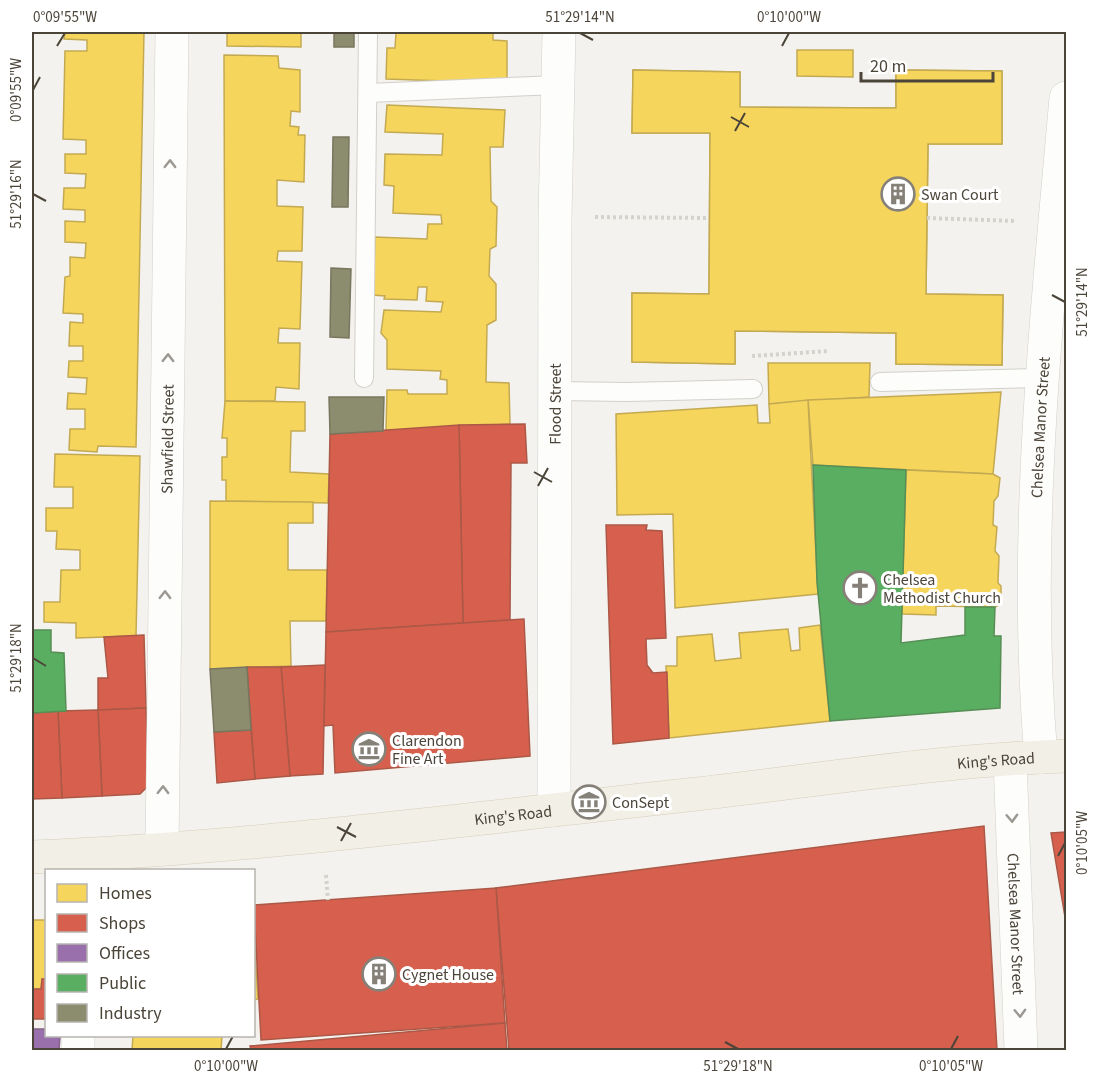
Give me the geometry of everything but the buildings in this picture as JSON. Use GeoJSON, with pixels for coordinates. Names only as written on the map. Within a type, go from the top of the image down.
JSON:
{"type":"FeatureCollection","features":[{"type":"Feature","properties":{"kind":"main road","name":"King's Road"},"geometry":{"type":"LineString","coordinates":[[32,857],[81,863],[162,849],[554,810],[868,771],[1039,758]]}},
{"type":"Feature","properties":{"kind":"street","name":"Shawfield Street"},"geometry":{"type":"LineString","coordinates":[[162,849],[172,32]]}},
{"type":"Feature","properties":{"kind":"street","name":"Flood Street"},"geometry":{"type":"LineString","coordinates":[[554,810],[555,218],[559,32]]}},
{"type":"Feature","properties":{"kind":"street","name":"Chelsea Manor Street"},"geometry":{"type":"LineString","coordinates":[[1021,1050],[1039,758],[1033,533],[1041,378],[1060,202],[1066,98]]}},
{"type":"Feature","properties":{"kind":"lane"},"geometry":{"type":"LineString","coordinates":[[364,378],[368,32]]}},
{"type":"Feature","properties":{"kind":"lane"},"geometry":{"type":"LineString","coordinates":[[368,93],[558,85]]}},
{"type":"Feature","properties":{"kind":"lane"},"geometry":{"type":"LineString","coordinates":[[880,382],[1041,378]]}},
{"type":"Feature","properties":{"kind":"lane"},"geometry":{"type":"LineString","coordinates":[[556,391],[753,389]]}},
{"type":"Feature","properties":{"kind":"path"},"geometry":{"type":"LineString","coordinates":[[927,218],[1060,202]]}},
{"type":"Feature","properties":{"kind":"path"},"geometry":{"type":"LineString","coordinates":[[555,218],[709,218]]}},
{"type":"Feature","properties":{"kind":"path"},"geometry":{"type":"LineString","coordinates":[[753,389],[752,354],[829,351]]}},
{"type":"Feature","properties":{"kind":"path"},"geometry":{"type":"LineString","coordinates":[[326,872],[328,900]]}},
{"type":"Feature","properties":{"kind":"place","name":"Swan Court"},"geometry":{"type":"Point","coordinates":[898,194]}},
{"type":"Feature","properties":{"kind":"place","name":"Chelsea Methodist Church"},"geometry":{"type":"Point","coordinates":[860,588]}},
{"type":"Feature","properties":{"kind":"place","name":"Clarendon Fine Art"},"geometry":{"type":"Point","coordinates":[369,749]}},
{"type":"Feature","properties":{"kind":"place","name":"ConSept"},"geometry":{"type":"Point","coordinates":[589,802]}},
{"type":"Feature","properties":{"kind":"place","name":"Cygnet House"},"geometry":{"type":"Point","coordinates":[379,974]}}]}
